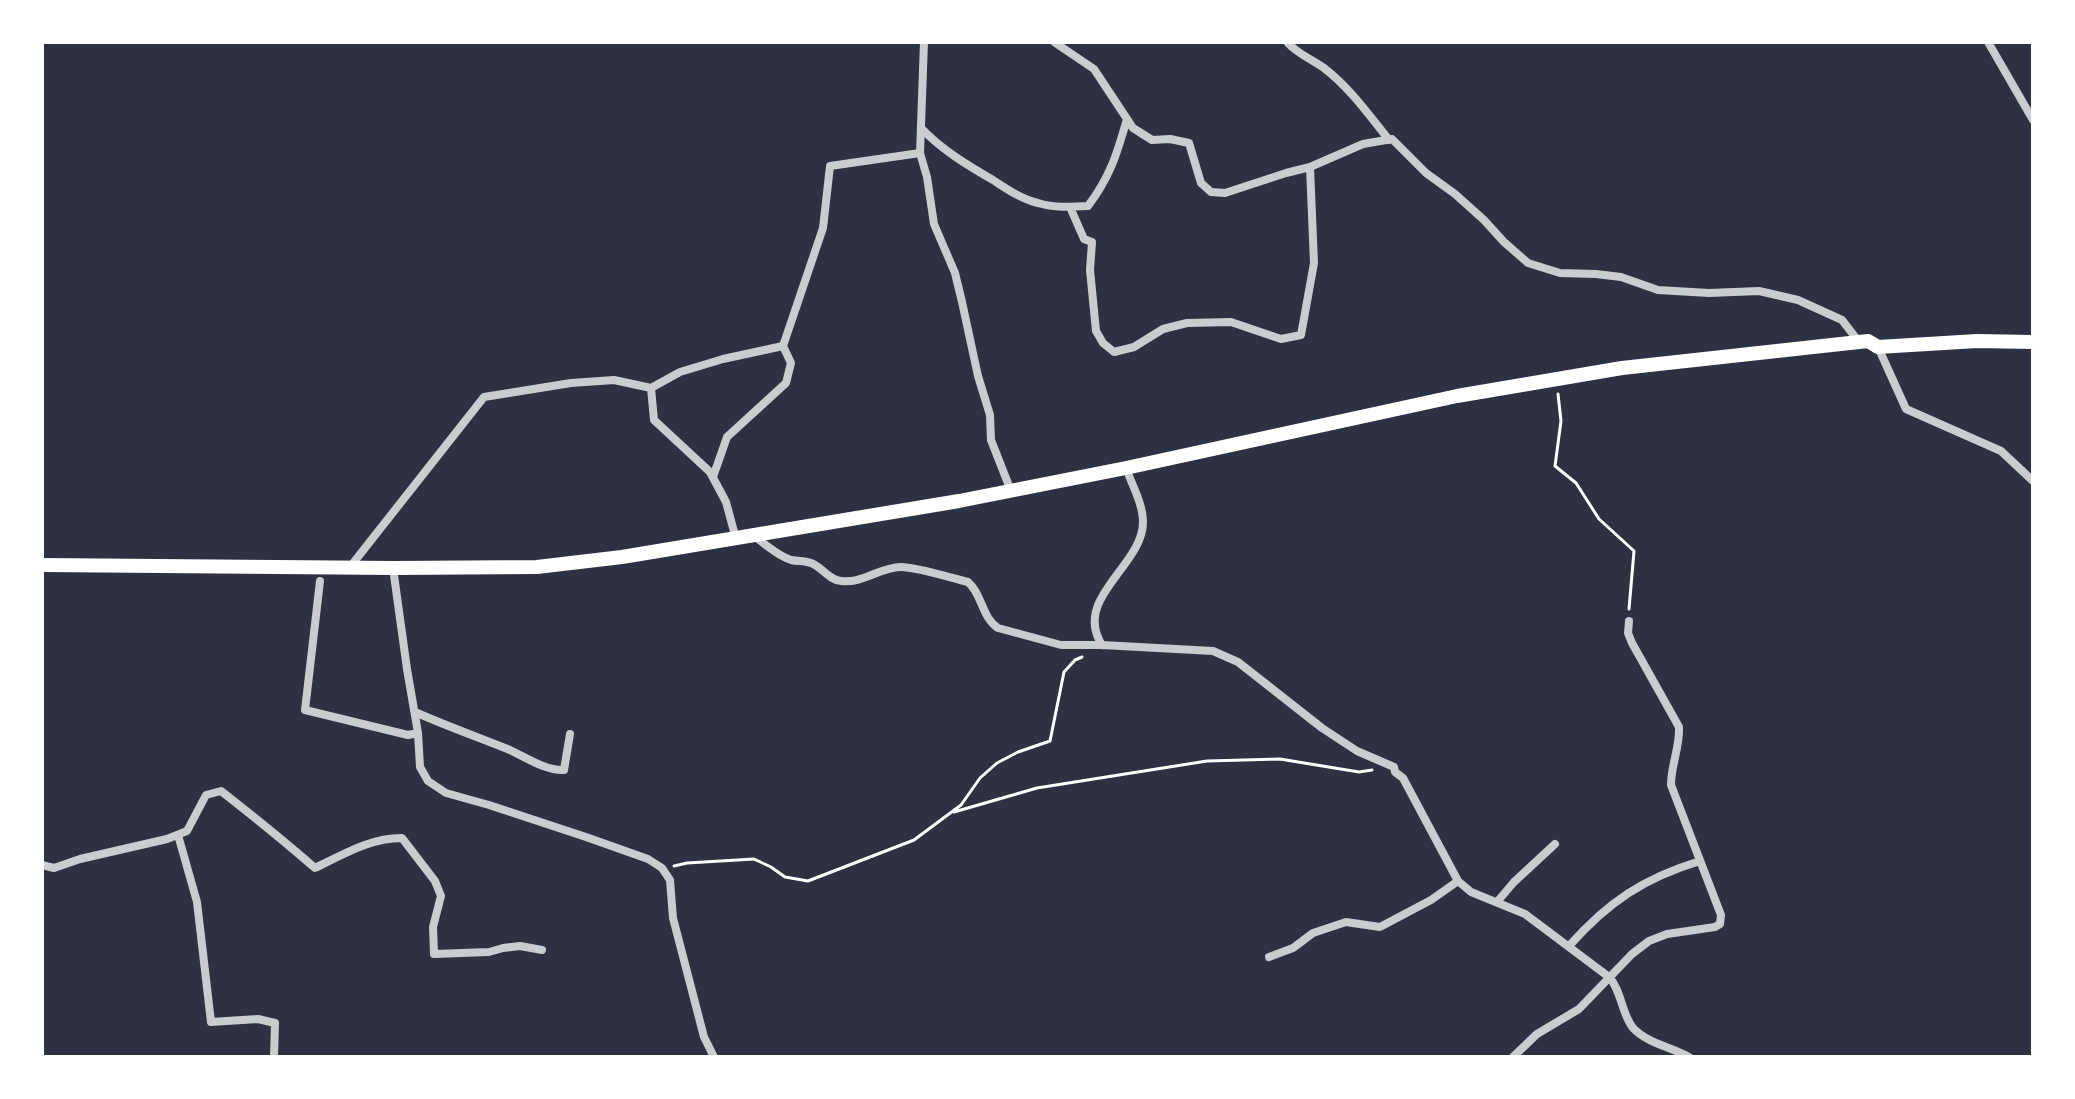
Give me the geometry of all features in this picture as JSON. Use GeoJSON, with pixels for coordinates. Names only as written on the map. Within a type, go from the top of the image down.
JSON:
{"type":"FeatureCollection","features":[{"type":"Feature","properties":{"kind":"main road"},"geometry":{"type":"LineString","coordinates":[[42,565],[537,567],[736,539],[1011,491],[1457,396],[1622,368],[1868,341],[1878,347],[1977,341],[2033,342]]}},
{"type":"Feature","properties":{"kind":"street"},"geometry":{"type":"LineString","coordinates":[[923,42],[920,153],[934,224],[955,273],[990,415],[991,440],[1011,491]]}},
{"type":"Feature","properties":{"kind":"street"},"geometry":{"type":"LineString","coordinates":[[1054,42],[1094,69],[1133,128],[1152,140],[1170,139],[1189,143],[1201,183],[1211,192],[1225,193],[1310,167],[1363,144],[1392,139],[1528,263],[1560,273],[1621,277],[1658,290],[1709,293],[1759,291],[1798,300],[1842,320],[1859,342]]}},
{"type":"Feature","properties":{"kind":"street"},"geometry":{"type":"LineString","coordinates":[[1287,42],[1324,68],[1353,95],[1389,140]]}},
{"type":"Feature","properties":{"kind":"street"},"geometry":{"type":"LineString","coordinates":[[1988,42],[2033,120]]}},
{"type":"Feature","properties":{"kind":"street"},"geometry":{"type":"LineString","coordinates":[[921,127],[948,152],[1016,194],[1044,205],[1070,207],[1088,206],[1101,189],[1116,160],[1127,119]]}},
{"type":"Feature","properties":{"kind":"street"},"geometry":{"type":"LineString","coordinates":[[713,477],[727,437],[786,383],[791,363],[783,346],[823,228],[830,166],[920,153]]}},
{"type":"Feature","properties":{"kind":"street"},"geometry":{"type":"LineString","coordinates":[[1070,207],[1084,239],[1092,242],[1090,270],[1096,331],[1103,343],[1114,352],[1134,347],[1163,329],[1187,323],[1231,322],[1281,339],[1301,335],[1314,263],[1310,167]]}},
{"type":"Feature","properties":{"kind":"street"},"geometry":{"type":"LineString","coordinates":[[349,568],[484,397],[571,383],[614,380],[651,388],[680,372],[783,346]]}},
{"type":"Feature","properties":{"kind":"street"},"geometry":{"type":"LineString","coordinates":[[1878,347],[1906,409],[2001,451],[2033,481]]}},
{"type":"Feature","properties":{"kind":"street"},"geometry":{"type":"LineString","coordinates":[[651,388],[654,420],[713,477],[726,502],[736,539]]}},
{"type":"Feature","properties":{"kind":"street"},"geometry":{"type":"LineString","coordinates":[[1102,645],[1093,621],[1101,597],[1138,543],[1143,523],[1126,468]]}},
{"type":"Feature","properties":{"kind":"street"},"geometry":{"type":"LineString","coordinates":[[754,536],[784,556],[792,560],[806,560],[833,579],[843,582],[902,567],[968,582],[975,588],[990,623],[998,628],[1061,645],[1213,651],[1238,662],[1345,744],[1394,767],[1403,778],[1458,881],[1471,892],[1525,914],[1569,946],[1615,983],[1634,1029],[1647,1039],[1689,1057]]}},
{"type":"Feature","properties":{"kind":"street"},"geometry":{"type":"LineString","coordinates":[[393,568],[418,733],[420,767],[428,781],[446,793],[586,837],[648,859],[662,868],[670,880],[673,918],[704,1037],[714,1057]]}},
{"type":"Feature","properties":{"kind":"street"},"geometry":{"type":"LineString","coordinates":[[320,581],[305,710],[408,735],[418,733]]}},
{"type":"Feature","properties":{"kind":"street"},"geometry":{"type":"LineString","coordinates":[[1513,1057],[1537,1034],[1579,1009],[1632,954],[1649,941],[1667,934],[1720,924],[1721,915],[1671,785],[1679,727],[1632,643],[1628,633],[1629,621]]}},
{"type":"Feature","properties":{"kind":"street"},"geometry":{"type":"LineString","coordinates":[[415,712],[504,747],[553,771],[564,770],[570,734]]}},
{"type":"Feature","properties":{"kind":"street"},"geometry":{"type":"LineString","coordinates":[[42,865],[54,868],[178,835],[187,831],[206,795],[221,791],[315,868],[364,844],[402,838],[435,881],[441,896],[433,927],[434,954],[489,952],[520,946],[542,950]]}},
{"type":"Feature","properties":{"kind":"street"},"geometry":{"type":"LineString","coordinates":[[178,835],[197,902],[211,1022],[258,1019],[275,1023],[274,1057]]}},
{"type":"Feature","properties":{"kind":"street"},"geometry":{"type":"LineString","coordinates":[[1497,902],[1555,844]]}},
{"type":"Feature","properties":{"kind":"street"},"geometry":{"type":"LineString","coordinates":[[1569,946],[1592,921],[1628,892],[1670,870],[1700,861]]}},
{"type":"Feature","properties":{"kind":"street"},"geometry":{"type":"LineString","coordinates":[[1269,957],[1293,948],[1313,933],[1346,922],[1380,927],[1431,900],[1458,881]]}},
{"type":"Feature","properties":{"kind":"path"},"geometry":{"type":"LineString","coordinates":[[1555,379],[1561,421],[1555,466],[1576,483],[1599,519],[1634,551],[1629,621]]}},
{"type":"Feature","properties":{"kind":"path"},"geometry":{"type":"LineString","coordinates":[[662,868],[687,863],[754,859],[785,877],[808,881],[914,840],[961,805],[980,778],[997,763],[1050,741],[1064,672],[1075,660],[1095,652],[1102,645]]}},
{"type":"Feature","properties":{"kind":"path"},"geometry":{"type":"LineString","coordinates":[[951,813],[1037,788],[1207,761],[1280,759],[1359,772],[1394,767]]}}]}
